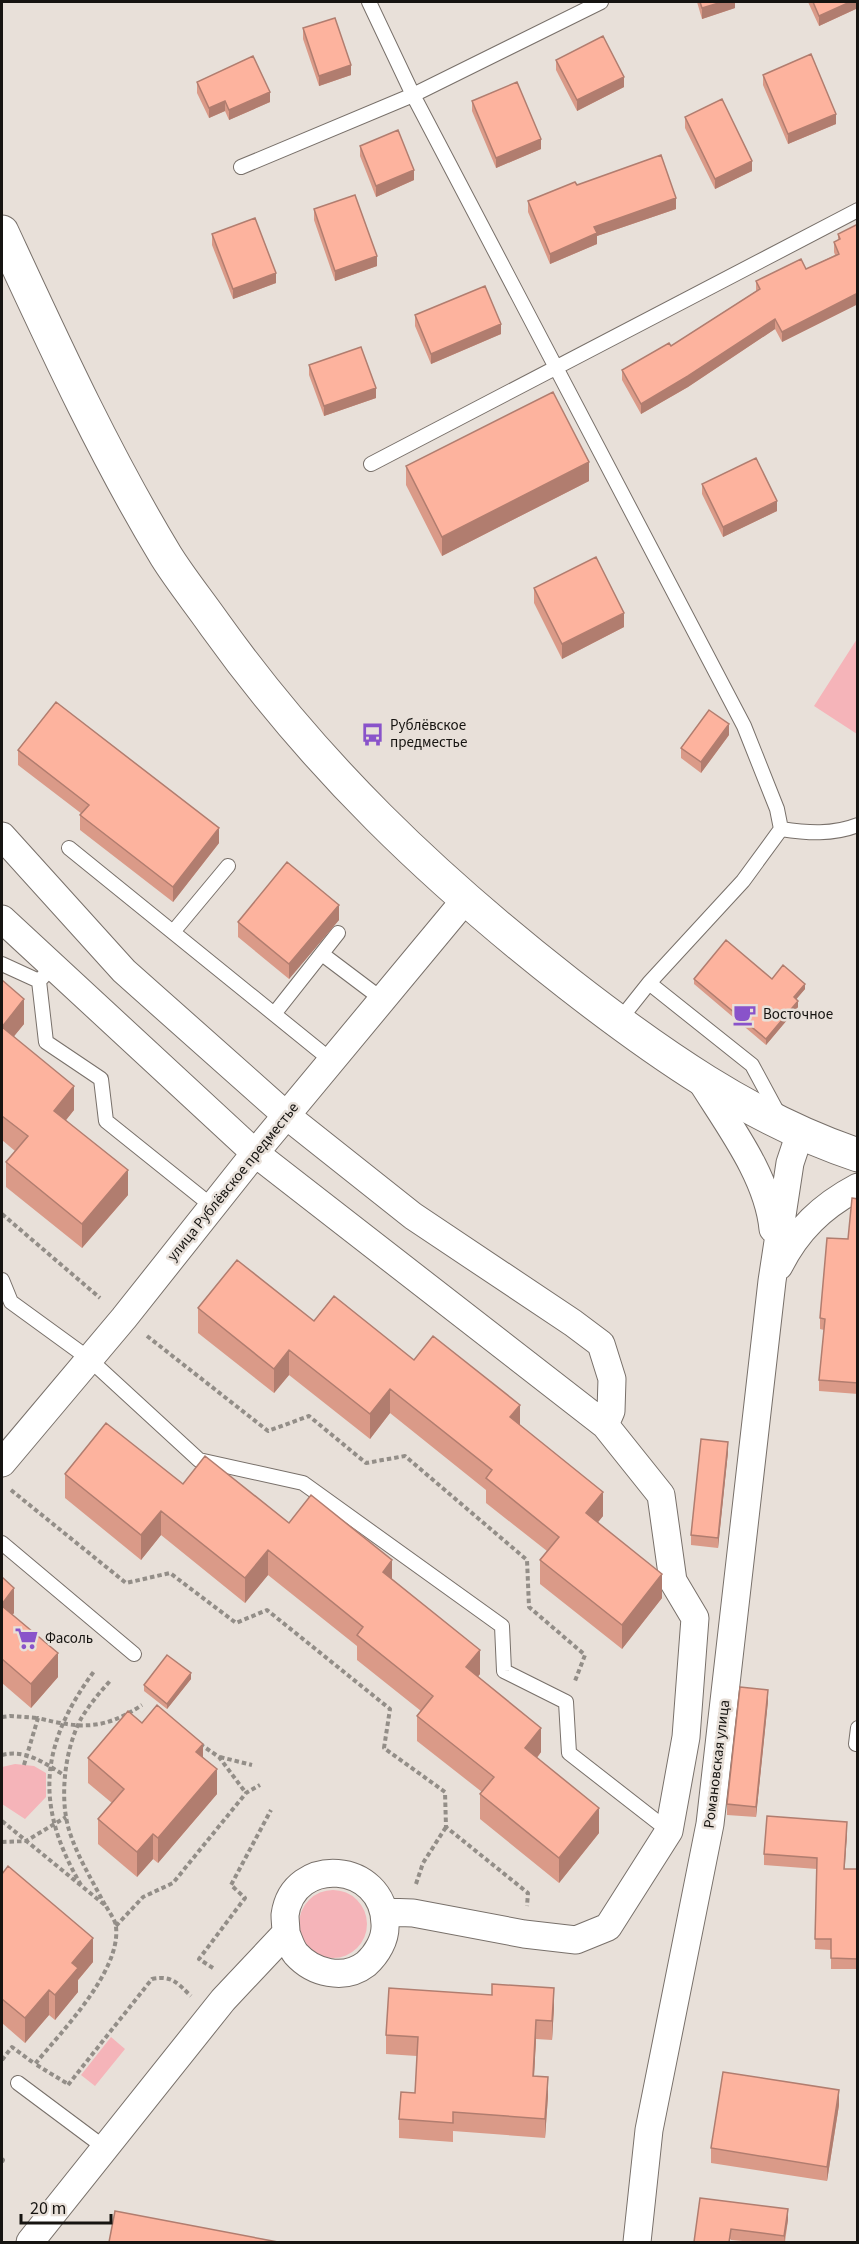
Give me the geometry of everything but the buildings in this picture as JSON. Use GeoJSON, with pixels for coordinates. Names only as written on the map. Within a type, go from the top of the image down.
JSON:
{"type":"FeatureCollection","features":[{"type":"Feature","properties":{"kind":"street"},"geometry":{"type":"LineString","coordinates":[[2,232],[103,443],[168,559],[254,679],[367,807],[465,900],[618,1022],[698,1076],[792,1129],[858,1155]]}},
{"type":"Feature","properties":{"kind":"street"},"geometry":{"type":"LineString","coordinates":[[2,836],[124,971],[287,1116],[414,1216],[601,1344],[612,1379],[611,1411],[605,1425]]}},
{"type":"Feature","properties":{"kind":"street","name":"улица Рублёвское предместье"},"geometry":{"type":"LineString","coordinates":[[5,1475],[88,1358],[124,1318],[255,1153],[465,900]]}},
{"type":"Feature","properties":{"kind":"street"},"geometry":{"type":"LineString","coordinates":[[2,919],[46,974],[255,1153],[605,1425],[661,1495],[672,1581],[695,1618],[686,1737],[669,1831],[608,1927],[576,1940],[524,1934],[413,1914],[385,1912]]}},
{"type":"Feature","properties":{"kind":"street","name":"Романовская улица"},"geometry":{"type":"LineString","coordinates":[[698,1076],[753,1167],[765,1192],[771,1212],[773,1235],[772,1281]]}},
{"type":"Feature","properties":{"kind":"street","name":"Романовская улица"},"geometry":{"type":"LineString","coordinates":[[638,2242],[649,2130],[711,1824],[772,1281],[790,1163],[792,1129]]}},
{"type":"Feature","properties":{"kind":"street","name":"Романовская улица"},"geometry":{"type":"LineString","coordinates":[[772,1281],[789,1246],[808,1222],[834,1200],[858,1187]]}},
{"type":"Feature","properties":{"kind":"street"},"geometry":{"type":"LineString","coordinates":[[325,1873],[345,1873],[363,1880],[378,1894],[385,1912],[386,1932],[378,1950],[364,1965],[346,1972],[326,1973],[308,1965],[294,1952],[286,1933],[285,1914],[293,1895],[307,1881],[325,1873]]}},
{"type":"Feature","properties":{"kind":"street"},"geometry":{"type":"LineString","coordinates":[[30,2242],[223,2000],[286,1933]]}},
{"type":"Feature","properties":{"kind":"lane"},"geometry":{"type":"LineString","coordinates":[[369,2],[414,95],[744,726],[777,809],[781,829],[743,881],[649,983],[618,1022]]}},
{"type":"Feature","properties":{"kind":"lane"},"geometry":{"type":"LineString","coordinates":[[241,167],[414,95],[601,2]]}},
{"type":"Feature","properties":{"kind":"lane"},"geometry":{"type":"LineString","coordinates":[[371,464],[858,210]]}},
{"type":"Feature","properties":{"kind":"lane"},"geometry":{"type":"LineString","coordinates":[[781,829],[807,832],[842,831],[858,825]]}},
{"type":"Feature","properties":{"kind":"lane"},"geometry":{"type":"LineString","coordinates":[[69,848],[332,1061]]}},
{"type":"Feature","properties":{"kind":"lane"},"geometry":{"type":"LineString","coordinates":[[173,932],[228,866]]}},
{"type":"Feature","properties":{"kind":"lane"},"geometry":{"type":"LineString","coordinates":[[274,1014],[338,933]]}},
{"type":"Feature","properties":{"kind":"lane"},"geometry":{"type":"LineString","coordinates":[[322,954],[383,1000]]}},
{"type":"Feature","properties":{"kind":"lane"},"geometry":{"type":"LineString","coordinates":[[2,964],[46,974],[46,1042],[101,1079],[106,1121],[212,1206]]}},
{"type":"Feature","properties":{"kind":"lane"},"geometry":{"type":"LineString","coordinates":[[649,983],[752,1065],[792,1129]]}},
{"type":"Feature","properties":{"kind":"lane"},"geometry":{"type":"LineString","coordinates":[[2,1280],[11,1302],[88,1358],[199,1460],[303,1483],[502,1626],[504,1671],[566,1702],[568,1753],[669,1831]]}},
{"type":"Feature","properties":{"kind":"lane"},"geometry":{"type":"LineString","coordinates":[[2,1543],[134,1654]]}},
{"type":"Feature","properties":{"kind":"lane"},"geometry":{"type":"LineString","coordinates":[[856,1744],[858,1728]]}},
{"type":"Feature","properties":{"kind":"lane"},"geometry":{"type":"LineString","coordinates":[[18,2083],[105,2148]]}},
{"type":"Feature","properties":{"kind":"path"},"geometry":{"type":"LineString","coordinates":[[2,1214],[100,1298]]}},
{"type":"Feature","properties":{"kind":"path"},"geometry":{"type":"LineString","coordinates":[[141,1332],[268,1431],[309,1416],[366,1462],[405,1456],[527,1560],[529,1607],[585,1654],[566,1702]]}},
{"type":"Feature","properties":{"kind":"path"},"geometry":{"type":"LineString","coordinates":[[5,1475],[126,1583],[170,1573],[236,1623],[267,1610],[390,1709],[384,1748],[445,1792],[446,1827],[423,1863],[414,1888],[413,1914]]}},
{"type":"Feature","properties":{"kind":"path"},"geometry":{"type":"LineString","coordinates":[[83,1888],[69,1864],[51,1813],[50,1766],[62,1724],[72,1703],[95,1670]]}},
{"type":"Feature","properties":{"kind":"path"},"geometry":{"type":"LineString","coordinates":[[110,1681],[92,1702],[79,1724],[65,1775],[66,1817],[80,1858],[117,1926]]}},
{"type":"Feature","properties":{"kind":"path"},"geometry":{"type":"LineString","coordinates":[[2,1718],[10,1716],[38,1718],[62,1724],[98,1726],[123,1718],[142,1705]]}},
{"type":"Feature","properties":{"kind":"path"},"geometry":{"type":"LineString","coordinates":[[24,1765],[38,1718]]}},
{"type":"Feature","properties":{"kind":"path"},"geometry":{"type":"LineString","coordinates":[[198,1743],[219,1757],[246,1793]]}},
{"type":"Feature","properties":{"kind":"path"},"geometry":{"type":"LineString","coordinates":[[2,1755],[10,1753],[27,1755],[65,1775]]}},
{"type":"Feature","properties":{"kind":"path"},"geometry":{"type":"LineString","coordinates":[[219,1757],[252,1765]]}},
{"type":"Feature","properties":{"kind":"path"},"geometry":{"type":"LineString","coordinates":[[35,2064],[102,1980],[112,1957],[117,1926],[143,1897],[173,1883],[246,1793],[260,1785]]}},
{"type":"Feature","properties":{"kind":"path"},"geometry":{"type":"LineString","coordinates":[[221,1972],[199,1959],[245,1898],[231,1885],[271,1810]]}},
{"type":"Feature","properties":{"kind":"path"},"geometry":{"type":"LineString","coordinates":[[3,1844],[26,1841],[66,1817]]}},
{"type":"Feature","properties":{"kind":"path"},"geometry":{"type":"LineString","coordinates":[[2,1821],[106,1906]]}},
{"type":"Feature","properties":{"kind":"path"},"geometry":{"type":"LineString","coordinates":[[446,1827],[528,1893],[524,1934]]}},
{"type":"Feature","properties":{"kind":"path"},"geometry":{"type":"LineString","coordinates":[[65,2093],[68,2084],[152,1979],[165,1976],[175,1981],[194,1998]]}},
{"type":"Feature","properties":{"kind":"path"},"geometry":{"type":"LineString","coordinates":[[2,2060],[12,2047],[68,2084]]}},
{"type":"Feature","properties":{"kind":"shaded area"},"geometry":{"type":"Polygon","coordinates":[[[857,639],[857,734],[814,706],[857,639]]]}},
{"type":"Feature","properties":{"kind":"shaded area"},"geometry":{"type":"Polygon","coordinates":[[[15,1764],[34,1766],[46,1773],[46,1797],[25,1819],[2,1804],[2,1767],[15,1764]]]}},
{"type":"Feature","properties":{"kind":"shaded area"},"geometry":{"type":"Polygon","coordinates":[[[333,1890],[346,1893],[357,1900],[364,1911],[367,1924],[364,1937],[357,1948],[346,1955],[333,1958],[320,1955],[309,1948],[302,1937],[299,1924],[302,1911],[309,1900],[320,1893],[333,1890]]]}},
{"type":"Feature","properties":{"kind":"shaded area"},"geometry":{"type":"Polygon","coordinates":[[[111,2037],[125,2049],[95,2086],[81,2075],[111,2037]]]}},
{"type":"Feature","properties":{"kind":"place","name":"Рублёвское предместье"},"geometry":{"type":"Point","coordinates":[372,734]}},
{"type":"Feature","properties":{"kind":"place","name":"Восточное"},"geometry":{"type":"Point","coordinates":[745,1014]}},
{"type":"Feature","properties":{"kind":"place","name":"Фасоль"},"geometry":{"type":"Point","coordinates":[27,1638]}}]}
